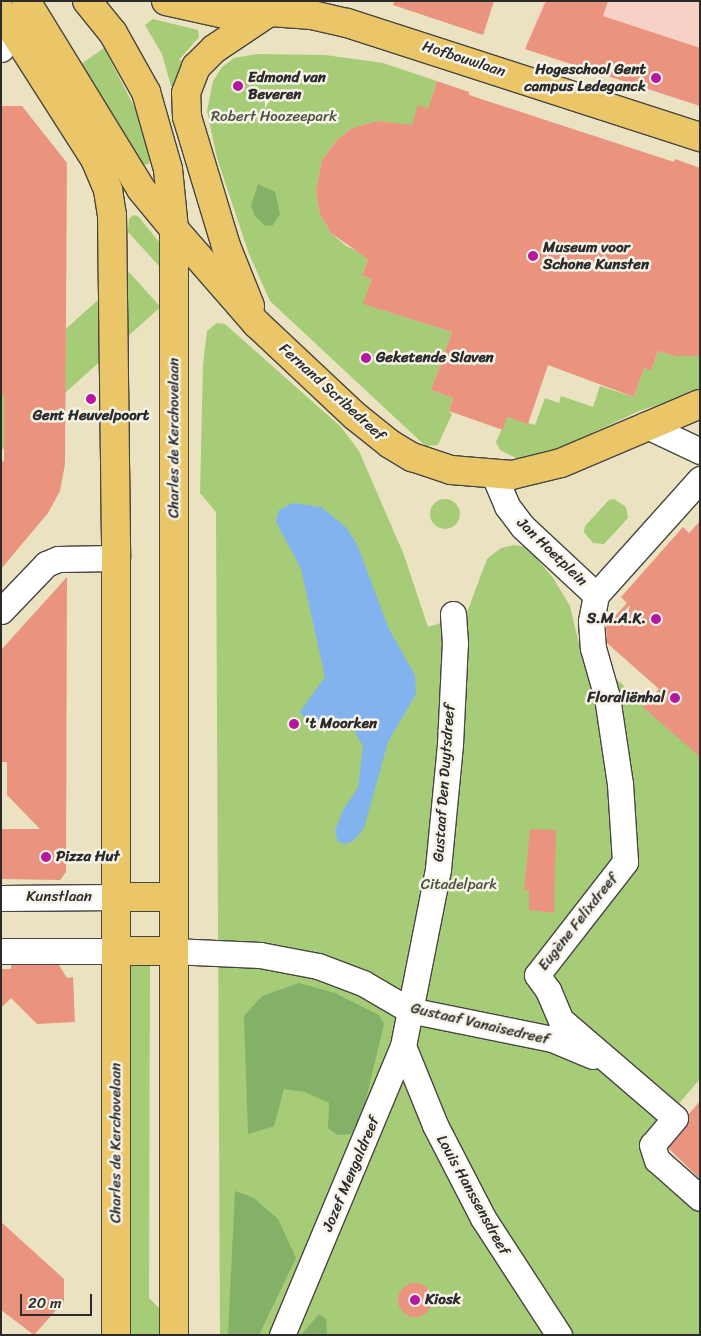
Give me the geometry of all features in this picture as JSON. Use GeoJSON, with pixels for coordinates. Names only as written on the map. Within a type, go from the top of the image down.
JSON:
{"type":"FeatureCollection","features":[{"type":"Feature","properties":{"kind":"main road","name":"Charles de Kerchovelaan"},"geometry":{"type":"LineString","coordinates":[[87,1],[112,33],[146,92],[168,169],[174,229],[172,897],[174,1335]]}},
{"type":"Feature","properties":{"kind":"main road","name":"Hofbouwlaan"},"geometry":{"type":"LineString","coordinates":[[166,1],[224,14],[274,6],[312,15],[409,41],[700,137]]}},
{"type":"Feature","properties":{"kind":"main road"},"geometry":{"type":"LineString","coordinates":[[257,324],[223,237],[187,118],[186,93],[196,67],[214,49],[274,6]]}},
{"type":"Feature","properties":{"kind":"main road","name":"Charles de Kerchovelaan"},"geometry":{"type":"LineString","coordinates":[[19,18],[104,131]]}},
{"type":"Feature","properties":{"kind":"main road","name":"Charles de Kerchovelaan"},"geometry":{"type":"LineString","coordinates":[[19,18],[95,159],[108,190],[114,239],[116,1335]]}},
{"type":"Feature","properties":{"kind":"main road","name":"Fernand Scribedreef"},"geometry":{"type":"LineString","coordinates":[[104,131],[141,189],[257,324],[355,416],[390,444],[431,464],[473,474],[494,475],[536,472],[700,404]]}},
{"type":"Feature","properties":{"kind":"main road"},"geometry":{"type":"LineString","coordinates":[[116,897],[172,897]]}},
{"type":"Feature","properties":{"kind":"main road"},"geometry":{"type":"LineString","coordinates":[[116,951],[172,951]]}},
{"type":"Feature","properties":{"kind":"street"},"geometry":{"type":"LineString","coordinates":[[646,425],[700,451]]}},
{"type":"Feature","properties":{"kind":"street","name":"Jan Hoetplein"},"geometry":{"type":"LineString","coordinates":[[494,475],[507,506],[523,527],[596,595],[700,478]]}},
{"type":"Feature","properties":{"kind":"street"},"geometry":{"type":"LineString","coordinates":[[1,611],[46,564],[58,559],[116,558]]}},
{"type":"Feature","properties":{"kind":"street","name":"Eugène Felixdreef"},"geometry":{"type":"LineString","coordinates":[[596,595],[591,621],[593,648],[607,696],[620,784],[625,862],[537,975],[548,990],[561,1020],[675,1118],[652,1145],[657,1160],[700,1198]]}},
{"type":"Feature","properties":{"kind":"street","name":"Gustaaf Den Duytsdreef"},"geometry":{"type":"LineString","coordinates":[[409,1010],[438,869],[450,744],[456,643],[453,614]]}},
{"type":"Feature","properties":{"kind":"street","name":"Kunstlaan"},"geometry":{"type":"LineString","coordinates":[[1,898],[116,897]]}},
{"type":"Feature","properties":{"kind":"street"},"geometry":{"type":"LineString","coordinates":[[1,951],[116,951]]}},
{"type":"Feature","properties":{"kind":"street","name":"Gustaaf Vanaisedreef"},"geometry":{"type":"LineString","coordinates":[[172,951],[260,955],[318,966],[364,982],[409,1010],[552,1039],[614,1064]]}},
{"type":"Feature","properties":{"kind":"street","name":"Jozef Mengaldreef"},"geometry":{"type":"LineString","coordinates":[[282,1335],[403,1046],[409,1010]]}},
{"type":"Feature","properties":{"kind":"street","name":"Louis Hanssensdreef"},"geometry":{"type":"LineString","coordinates":[[403,1046],[435,1125],[483,1218],[559,1335]]}},
{"type":"Feature","properties":{"kind":"shaded area","name":"Hogeschool Gent campus Ledeganck"},"geometry":{"type":"Polygon","coordinates":[[[543,1],[700,1],[700,106],[525,49],[543,1]]]}},
{"type":"Feature","properties":{"kind":"green space"},"geometry":{"type":"Polygon","coordinates":[[[153,19],[198,30],[199,37],[179,60],[190,63],[177,88],[171,86],[162,54],[145,25],[153,19]]]}},
{"type":"Feature","properties":{"kind":"green space"},"geometry":{"type":"Polygon","coordinates":[[[104,48],[138,114],[152,159],[147,165],[141,163],[81,64],[104,48]]]}},
{"type":"Feature","properties":{"kind":"green space","name":"Robert Hoozeepark"},"geometry":{"type":"Polygon","coordinates":[[[258,54],[325,55],[383,63],[437,81],[428,109],[418,106],[412,126],[378,121],[352,128],[337,140],[322,160],[316,191],[320,214],[331,233],[346,246],[369,256],[362,276],[372,279],[364,304],[452,332],[431,390],[453,398],[449,411],[452,414],[438,445],[426,446],[419,440],[270,301],[249,254],[217,158],[207,111],[213,81],[222,67],[234,58],[258,54]]]}},
{"type":"Feature","properties":{"kind":"green space"},"geometry":{"type":"Polygon","coordinates":[[[258,184],[275,192],[280,214],[273,225],[265,226],[255,216],[251,206],[258,184]]]}},
{"type":"Feature","properties":{"kind":"green space"},"geometry":{"type":"Polygon","coordinates":[[[133,215],[138,216],[159,242],[160,267],[128,232],[129,219],[133,215]]]}},
{"type":"Feature","properties":{"kind":"green space"},"geometry":{"type":"Polygon","coordinates":[[[129,272],[160,307],[1,450],[1,387],[129,272]]]}},
{"type":"Feature","properties":{"kind":"green space","name":"Citadelpark"},"geometry":{"type":"Polygon","coordinates":[[[217,323],[225,324],[341,427],[359,451],[404,555],[428,627],[466,615],[487,559],[501,548],[514,545],[527,547],[553,578],[570,606],[579,644],[700,757],[700,1079],[645,1143],[700,1209],[700,1335],[220,1335],[216,512],[200,493],[203,364],[207,331],[217,323]]]}},
{"type":"Feature","properties":{"kind":"green space"},"geometry":{"type":"Polygon","coordinates":[[[658,351],[675,356],[700,355],[700,391],[639,411],[554,451],[518,459],[500,450],[496,442],[507,417],[535,425],[545,398],[559,403],[561,396],[593,407],[600,386],[634,397],[644,368],[651,371],[658,351]]]}},
{"type":"Feature","properties":{"kind":"green space"},"geometry":{"type":"Polygon","coordinates":[[[445,499],[456,503],[460,514],[456,525],[445,529],[434,525],[430,514],[434,503],[445,499]]]}},
{"type":"Feature","properties":{"kind":"green space"},"geometry":{"type":"Polygon","coordinates":[[[614,499],[626,507],[628,518],[604,544],[593,543],[584,532],[585,526],[609,500],[614,499]]]}},
{"type":"Feature","properties":{"kind":"green space"},"geometry":{"type":"Polygon","coordinates":[[[128,963],[150,963],[149,1298],[160,1309],[160,1335],[127,1335],[128,963]]]}},
{"type":"Feature","properties":{"kind":"green space"},"geometry":{"type":"Polygon","coordinates":[[[299,983],[335,993],[379,1015],[384,1024],[363,1111],[351,1134],[337,1135],[328,1128],[329,1103],[305,1092],[284,1089],[274,1126],[248,1134],[244,1016],[262,996],[299,983]]]}},
{"type":"Feature","properties":{"kind":"green space"},"geometry":{"type":"Polygon","coordinates":[[[235,1191],[254,1198],[278,1219],[296,1258],[259,1335],[228,1335],[235,1191]]]}},
{"type":"Feature","properties":{"kind":"green space"},"geometry":{"type":"Polygon","coordinates":[[[319,1314],[326,1319],[327,1335],[301,1335],[319,1314]]]}},
{"type":"Feature","properties":{"kind":"water"},"geometry":{"type":"Polygon","coordinates":[[[293,503],[321,507],[346,527],[357,544],[389,629],[415,675],[416,694],[388,742],[364,828],[352,842],[345,844],[338,842],[335,831],[343,810],[358,788],[363,746],[351,725],[336,719],[309,723],[300,712],[325,677],[301,569],[276,522],[279,510],[293,503]]]}},
{"type":"Feature","properties":{"kind":"building"},"geometry":{"type":"Polygon","coordinates":[[[394,1],[494,1],[483,35],[393,5],[394,1]]]}},
{"type":"Feature","properties":{"kind":"building","name":"Hogeschool Gent campus Ledeganck"},"geometry":{"type":"Polygon","coordinates":[[[546,1],[608,1],[603,16],[700,48],[700,106],[525,49],[546,1]]]}},
{"type":"Feature","properties":{"kind":"building","name":"Museum voor Schone Kunsten"},"geometry":{"type":"Polygon","coordinates":[[[437,81],[469,92],[469,95],[674,162],[675,159],[700,168],[700,356],[675,356],[658,351],[651,371],[644,368],[634,397],[548,365],[528,424],[507,417],[503,430],[449,411],[453,398],[431,390],[452,332],[363,304],[372,279],[362,276],[368,259],[331,233],[320,214],[316,191],[322,160],[337,140],[352,128],[378,121],[412,125],[418,105],[428,109],[437,81]]]}},
{"type":"Feature","properties":{"kind":"building"},"geometry":{"type":"Polygon","coordinates":[[[1,106],[22,106],[67,163],[65,464],[60,491],[48,513],[1,569],[1,459],[4,462],[4,395],[1,395],[1,106]]]}},
{"type":"Feature","properties":{"kind":"building","name":"S.M.A.K."},"geometry":{"type":"Polygon","coordinates":[[[700,521],[700,757],[643,707],[659,689],[607,643],[606,626],[627,603],[621,597],[683,527],[689,533],[700,521]]]}},
{"type":"Feature","properties":{"kind":"building"},"geometry":{"type":"Polygon","coordinates":[[[67,577],[66,872],[60,880],[1,879],[1,829],[40,829],[7,795],[7,762],[1,762],[1,650],[67,577]]]}},
{"type":"Feature","properties":{"kind":"building"},"geometry":{"type":"Polygon","coordinates":[[[530,829],[556,830],[554,913],[529,910],[529,890],[524,891],[530,829]]]}},
{"type":"Feature","properties":{"kind":"building"},"geometry":{"type":"Polygon","coordinates":[[[11,965],[59,965],[67,978],[73,977],[75,1022],[37,1024],[11,998],[1,1008],[1,969],[11,969],[11,965]]]}},
{"type":"Feature","properties":{"kind":"building"},"geometry":{"type":"Polygon","coordinates":[[[700,1101],[700,1179],[668,1148],[686,1127],[689,1114],[700,1101]]]}},
{"type":"Feature","properties":{"kind":"building"},"geometry":{"type":"Polygon","coordinates":[[[1,1222],[64,1279],[64,1301],[34,1335],[1,1310],[1,1222]]]}},
{"type":"Feature","properties":{"kind":"building","name":"Kiosk"},"geometry":{"type":"Polygon","coordinates":[[[415,1283],[422,1284],[427,1288],[431,1293],[431,1307],[427,1312],[422,1316],[415,1317],[408,1316],[403,1312],[399,1307],[398,1300],[399,1293],[403,1288],[408,1284],[415,1283]]]}},
{"type":"Feature","properties":{"kind":"place","name":"Hogeschool Gent campus Ledeganck"},"geometry":{"type":"Point","coordinates":[656,78]}},
{"type":"Feature","properties":{"kind":"place","name":"Edmond van Beveren"},"geometry":{"type":"Point","coordinates":[238,86]}},
{"type":"Feature","properties":{"kind":"place","name":"Museum voor Schone Kunsten"},"geometry":{"type":"Point","coordinates":[533,256]}},
{"type":"Feature","properties":{"kind":"place","name":"Geketende Slaven"},"geometry":{"type":"Point","coordinates":[366,358]}},
{"type":"Feature","properties":{"kind":"place","name":"Gent Heuvelpoort"},"geometry":{"type":"Point","coordinates":[91,399]}},
{"type":"Feature","properties":{"kind":"place","name":"S.M.A.K."},"geometry":{"type":"Point","coordinates":[656,619]}},
{"type":"Feature","properties":{"kind":"place","name":"Floraliënhal"},"geometry":{"type":"Point","coordinates":[675,698]}},
{"type":"Feature","properties":{"kind":"place","name":"'t Moorken"},"geometry":{"type":"Point","coordinates":[294,724]}},
{"type":"Feature","properties":{"kind":"place","name":"Pizza Hut"},"geometry":{"type":"Point","coordinates":[46,857]}},
{"type":"Feature","properties":{"kind":"place","name":"Kiosk"},"geometry":{"type":"Point","coordinates":[415,1300]}}]}
